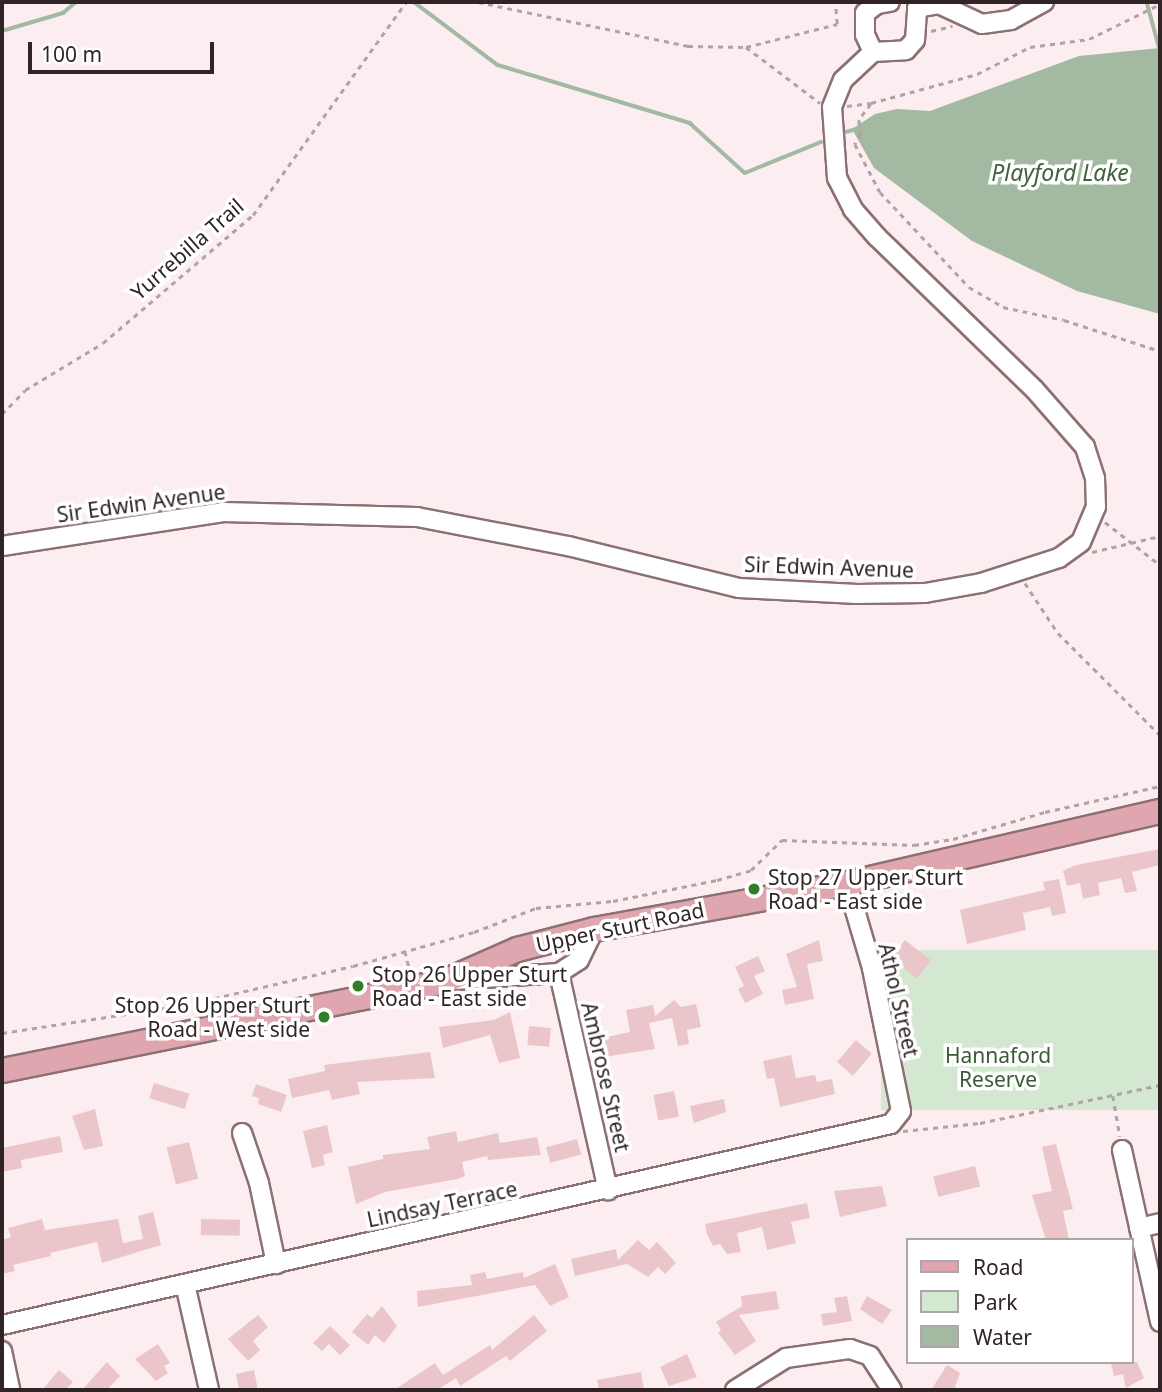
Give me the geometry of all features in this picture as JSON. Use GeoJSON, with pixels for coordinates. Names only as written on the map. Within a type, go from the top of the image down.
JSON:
{"type":"FeatureCollection","features":[{"type":"Feature","properties":{"kind":"main road","name":"Upper Sturt Road"},"geometry":{"type":"LineString","coordinates":[[2,1070],[444,981],[517,949],[594,929],[847,883],[1160,811]]}},
{"type":"Feature","properties":{"kind":"street"},"geometry":{"type":"LineString","coordinates":[[917,8],[915,40],[906,50],[873,52],[865,35],[865,13],[877,4],[892,2],[917,8],[939,4],[972,22],[1011,20],[1044,2]]}},
{"type":"Feature","properties":{"kind":"street","name":"Sir Edwin Avenue"},"geometry":{"type":"LineString","coordinates":[[2,546],[223,512],[417,517],[568,546],[738,588],[793,593],[925,593],[1018,571],[1059,558],[1081,542],[1095,511],[1095,478],[1085,447],[1071,427],[877,237],[845,197],[831,141],[832,107],[843,80],[873,52]]}},
{"type":"Feature","properties":{"kind":"street","name":"Athol Street"},"geometry":{"type":"LineString","coordinates":[[847,883],[872,968],[901,1111],[891,1125]]}},
{"type":"Feature","properties":{"kind":"street"},"geometry":{"type":"LineString","coordinates":[[444,981],[559,973],[579,960],[594,929]]}},
{"type":"Feature","properties":{"kind":"street","name":"Ambrose Street"},"geometry":{"type":"LineString","coordinates":[[559,973],[608,1191]]}},
{"type":"Feature","properties":{"kind":"street","name":"Lindsay Terrace"},"geometry":{"type":"LineString","coordinates":[[2,1325],[608,1191],[891,1125]]}},
{"type":"Feature","properties":{"kind":"street"},"geometry":{"type":"LineString","coordinates":[[242,1133],[259,1183],[276,1264]]}},
{"type":"Feature","properties":{"kind":"street"},"geometry":{"type":"LineString","coordinates":[[1122,1150],[1160,1322]]}},
{"type":"Feature","properties":{"kind":"street"},"geometry":{"type":"LineString","coordinates":[[1139,1228],[1160,1223]]}},
{"type":"Feature","properties":{"kind":"street"},"geometry":{"type":"LineString","coordinates":[[185,1284],[209,1390]]}},
{"type":"Feature","properties":{"kind":"street"},"geometry":{"type":"LineString","coordinates":[[735,1390],[786,1358],[850,1349],[870,1356],[892,1390]]}},
{"type":"Feature","properties":{"kind":"street"},"geometry":{"type":"LineString","coordinates":[[2,1351],[10,1390]]}},
{"type":"Feature","properties":{"kind":"path"},"geometry":{"type":"LineString","coordinates":[[478,2],[688,46],[746,47],[837,24],[835,2]]}},
{"type":"Feature","properties":{"kind":"path","name":"Yurrebilla Trail"},"geometry":{"type":"LineString","coordinates":[[2,414],[25,390],[103,343],[253,215],[405,3]]}},
{"type":"Feature","properties":{"kind":"path"},"geometry":{"type":"LineString","coordinates":[[746,47],[813,100],[832,107],[872,103],[977,74],[1030,47],[1089,38],[1158,5]]}},
{"type":"Feature","properties":{"kind":"path"},"geometry":{"type":"LineString","coordinates":[[915,40],[929,32],[972,22]]}},
{"type":"Feature","properties":{"kind":"path"},"geometry":{"type":"LineString","coordinates":[[872,103],[859,120],[861,134],[855,144],[880,192],[984,300],[1160,351]]}},
{"type":"Feature","properties":{"kind":"path"},"geometry":{"type":"LineString","coordinates":[[1095,511],[1160,565]]}},
{"type":"Feature","properties":{"kind":"path"},"geometry":{"type":"LineString","coordinates":[[1085,553],[1160,536]]}},
{"type":"Feature","properties":{"kind":"path"},"geometry":{"type":"LineString","coordinates":[[1018,571],[1058,633],[1160,735]]}},
{"type":"Feature","properties":{"kind":"path"},"geometry":{"type":"LineString","coordinates":[[2,1033],[185,1005],[353,966],[474,932],[536,908],[613,901],[717,880],[751,870],[782,840],[927,843],[1160,786]]}},
{"type":"Feature","properties":{"kind":"path"},"geometry":{"type":"LineString","coordinates":[[891,1125],[898,1131],[936,1131],[1160,1085]]}},
{"type":"Feature","properties":{"kind":"path"},"geometry":{"type":"LineString","coordinates":[[1113,1096],[1122,1150]]}},
{"type":"Feature","properties":{"kind":"green space","name":"Hannaford Reserve"},"geometry":{"type":"Polygon","coordinates":[[[881,950],[1160,950],[1160,1110],[881,1110],[881,950]]]}},
{"type":"Feature","properties":{"kind":"water","name":"Playford Lake"},"geometry":{"type":"Polygon","coordinates":[[[1160,48],[1160,314],[1077,291],[972,241],[874,168],[852,129],[875,114],[897,109],[930,111],[1079,56],[1160,48]]]}},
{"type":"Feature","properties":{"kind":"building"},"geometry":{"type":"Polygon","coordinates":[[[1160,849],[1160,865],[1132,872],[1137,891],[1125,893],[1121,878],[1098,883],[1100,895],[1083,899],[1080,883],[1067,886],[1063,871],[1076,865],[1160,849]]]}},
{"type":"Feature","properties":{"kind":"building"},"geometry":{"type":"Polygon","coordinates":[[[1059,879],[1066,913],[1052,916],[1050,907],[1023,913],[1026,930],[967,944],[960,910],[1045,890],[1043,882],[1059,879]]]}},
{"type":"Feature","properties":{"kind":"building"},"geometry":{"type":"Polygon","coordinates":[[[819,940],[823,961],[807,964],[814,999],[785,1005],[782,990],[797,987],[786,954],[819,940]]]}},
{"type":"Feature","properties":{"kind":"building"},"geometry":{"type":"Polygon","coordinates":[[[905,940],[931,960],[917,978],[891,958],[905,940]]]}},
{"type":"Feature","properties":{"kind":"building"},"geometry":{"type":"Polygon","coordinates":[[[758,956],[765,971],[754,976],[763,994],[745,1003],[738,989],[744,986],[735,967],[758,956]]]}},
{"type":"Feature","properties":{"kind":"building"},"geometry":{"type":"Polygon","coordinates":[[[674,1000],[681,1007],[696,1004],[701,1027],[687,1030],[689,1044],[678,1046],[672,1018],[649,1023],[655,1049],[597,1058],[593,1040],[630,1032],[626,1010],[653,1005],[655,1016],[674,1000]]]}},
{"type":"Feature","properties":{"kind":"building"},"geometry":{"type":"Polygon","coordinates":[[[510,1012],[520,1058],[499,1063],[490,1035],[443,1048],[439,1027],[494,1020],[510,1012]]]}},
{"type":"Feature","properties":{"kind":"building"},"geometry":{"type":"Polygon","coordinates":[[[529,1026],[551,1028],[549,1047],[527,1045],[529,1026]]]}},
{"type":"Feature","properties":{"kind":"building"},"geometry":{"type":"Polygon","coordinates":[[[856,1040],[872,1054],[853,1076],[837,1062],[856,1040]]]}},
{"type":"Feature","properties":{"kind":"building"},"geometry":{"type":"Polygon","coordinates":[[[430,1052],[435,1078],[357,1082],[360,1094],[332,1100],[329,1090],[292,1098],[288,1079],[325,1071],[324,1065],[430,1052]]]}},
{"type":"Feature","properties":{"kind":"building"},"geometry":{"type":"Polygon","coordinates":[[[791,1055],[796,1078],[815,1075],[817,1082],[832,1079],[835,1094],[780,1107],[774,1078],[767,1079],[763,1061],[791,1055]]]}},
{"type":"Feature","properties":{"kind":"building"},"geometry":{"type":"Polygon","coordinates":[[[154,1083],[189,1094],[185,1109],[149,1098],[154,1083]]]}},
{"type":"Feature","properties":{"kind":"building"},"geometry":{"type":"Polygon","coordinates":[[[256,1084],[287,1095],[281,1112],[258,1104],[259,1098],[252,1096],[256,1084]]]}},
{"type":"Feature","properties":{"kind":"building"},"geometry":{"type":"Polygon","coordinates":[[[674,1091],[679,1117],[658,1121],[653,1095],[674,1091]]]}},
{"type":"Feature","properties":{"kind":"building"},"geometry":{"type":"Polygon","coordinates":[[[724,1099],[726,1112],[694,1123],[690,1106],[724,1099]]]}},
{"type":"Feature","properties":{"kind":"building"},"geometry":{"type":"Polygon","coordinates":[[[95,1109],[103,1146],[84,1150],[72,1116],[95,1109]]]}},
{"type":"Feature","properties":{"kind":"building"},"geometry":{"type":"Polygon","coordinates":[[[327,1125],[333,1152],[323,1155],[325,1165],[312,1168],[303,1131],[327,1125]]]}},
{"type":"Feature","properties":{"kind":"building"},"geometry":{"type":"Polygon","coordinates":[[[456,1131],[458,1142],[498,1133],[500,1143],[537,1137],[541,1155],[488,1160],[487,1156],[462,1162],[465,1176],[458,1179],[385,1192],[356,1204],[348,1167],[383,1159],[383,1155],[430,1149],[427,1137],[456,1131]]]}},
{"type":"Feature","properties":{"kind":"building"},"geometry":{"type":"Polygon","coordinates":[[[60,1136],[63,1152],[21,1160],[22,1168],[2,1172],[2,1148],[60,1136]]]}},
{"type":"Feature","properties":{"kind":"building"},"geometry":{"type":"Polygon","coordinates":[[[577,1139],[581,1154],[550,1163],[546,1147],[577,1139]]]}},
{"type":"Feature","properties":{"kind":"building"},"geometry":{"type":"Polygon","coordinates":[[[189,1142],[198,1179],[176,1184],[167,1148],[189,1142]]]}},
{"type":"Feature","properties":{"kind":"building"},"geometry":{"type":"Polygon","coordinates":[[[1056,1144],[1073,1209],[1063,1211],[1069,1238],[1045,1238],[1032,1195],[1052,1191],[1042,1147],[1056,1144]]]}},
{"type":"Feature","properties":{"kind":"building"},"geometry":{"type":"Polygon","coordinates":[[[975,1166],[980,1186],[938,1197],[933,1176],[975,1166]]]}},
{"type":"Feature","properties":{"kind":"building"},"geometry":{"type":"Polygon","coordinates":[[[882,1186],[887,1206],[840,1217],[834,1191],[882,1186]]]}},
{"type":"Feature","properties":{"kind":"building"},"geometry":{"type":"Polygon","coordinates":[[[807,1203],[810,1218],[791,1222],[796,1243],[767,1250],[762,1227],[737,1233],[741,1252],[727,1254],[720,1244],[713,1246],[707,1234],[705,1224],[807,1203]]]}},
{"type":"Feature","properties":{"kind":"building"},"geometry":{"type":"Polygon","coordinates":[[[153,1212],[161,1245],[102,1263],[97,1242],[13,1265],[15,1271],[2,1274],[2,1240],[11,1237],[8,1228],[42,1219],[45,1230],[118,1219],[123,1243],[143,1239],[138,1216],[153,1212]]]}},
{"type":"Feature","properties":{"kind":"building"},"geometry":{"type":"Polygon","coordinates":[[[201,1219],[240,1220],[240,1236],[201,1235],[201,1219]]]}},
{"type":"Feature","properties":{"kind":"building"},"geometry":{"type":"Polygon","coordinates":[[[638,1240],[649,1250],[657,1242],[676,1263],[665,1274],[658,1267],[648,1277],[627,1264],[575,1276],[571,1259],[616,1249],[618,1260],[638,1240]]]}},
{"type":"Feature","properties":{"kind":"building"},"geometry":{"type":"Polygon","coordinates":[[[555,1264],[569,1297],[550,1306],[535,1285],[418,1307],[417,1291],[472,1285],[470,1275],[485,1272],[487,1279],[523,1272],[524,1278],[555,1264]]]}},
{"type":"Feature","properties":{"kind":"building"},"geometry":{"type":"Polygon","coordinates":[[[776,1291],[779,1309],[739,1315],[756,1341],[735,1355],[718,1333],[721,1330],[716,1322],[742,1306],[741,1296],[776,1291]]]}},
{"type":"Feature","properties":{"kind":"building"},"geometry":{"type":"Polygon","coordinates":[[[847,1296],[852,1321],[823,1326],[821,1314],[837,1312],[834,1298],[847,1296]]]}},
{"type":"Feature","properties":{"kind":"building"},"geometry":{"type":"Polygon","coordinates":[[[867,1296],[892,1310],[882,1324],[860,1309],[867,1296]]]}},
{"type":"Feature","properties":{"kind":"building"},"geometry":{"type":"Polygon","coordinates":[[[382,1306],[397,1326],[384,1343],[375,1335],[368,1345],[352,1332],[367,1314],[372,1318],[382,1306]]]}},
{"type":"Feature","properties":{"kind":"building"},"geometry":{"type":"Polygon","coordinates":[[[258,1315],[268,1327],[253,1341],[260,1350],[248,1361],[228,1339],[258,1315]]]}},
{"type":"Feature","properties":{"kind":"building"},"geometry":{"type":"Polygon","coordinates":[[[534,1315],[547,1331],[510,1361],[506,1356],[460,1386],[456,1378],[437,1390],[394,1390],[435,1363],[443,1375],[490,1345],[492,1350],[534,1315]]]}},
{"type":"Feature","properties":{"kind":"building"},"geometry":{"type":"Polygon","coordinates":[[[330,1326],[350,1345],[340,1355],[329,1344],[322,1351],[313,1343],[330,1326]]]}},
{"type":"Feature","properties":{"kind":"building"},"geometry":{"type":"Polygon","coordinates":[[[158,1344],[170,1363],[164,1366],[168,1373],[156,1381],[135,1359],[158,1344]]]}},
{"type":"Feature","properties":{"kind":"building"},"geometry":{"type":"Polygon","coordinates":[[[687,1354],[697,1377],[669,1386],[660,1367],[687,1354]]]}},
{"type":"Feature","properties":{"kind":"building"},"geometry":{"type":"Polygon","coordinates":[[[107,1362],[120,1376],[107,1390],[82,1390],[107,1362]]]}},
{"type":"Feature","properties":{"kind":"building"},"geometry":{"type":"Polygon","coordinates":[[[1137,1362],[1144,1378],[1126,1388],[1123,1374],[1114,1376],[1111,1364],[1137,1362]]]}},
{"type":"Feature","properties":{"kind":"building"},"geometry":{"type":"Polygon","coordinates":[[[947,1365],[960,1373],[954,1390],[931,1390],[947,1365]]]}},
{"type":"Feature","properties":{"kind":"building"},"geometry":{"type":"Polygon","coordinates":[[[59,1370],[73,1382],[65,1390],[42,1390],[59,1370]]]}},
{"type":"Feature","properties":{"kind":"building"},"geometry":{"type":"Polygon","coordinates":[[[254,1370],[258,1390],[239,1390],[236,1374],[254,1370]]]}},
{"type":"Feature","properties":{"kind":"building"},"geometry":{"type":"Polygon","coordinates":[[[641,1372],[644,1390],[599,1390],[597,1380],[641,1372]]]}},
{"type":"Feature","properties":{"kind":"waterway"},"geometry":{"type":"LineString","coordinates":[[2,31],[63,13],[76,2]]}},
{"type":"Feature","properties":{"kind":"waterway"},"geometry":{"type":"LineString","coordinates":[[414,2],[498,65],[690,123],[745,173],[821,142]]}},
{"type":"Feature","properties":{"kind":"waterway"},"geometry":{"type":"LineString","coordinates":[[1147,2],[1160,50]]}},
{"type":"Feature","properties":{"kind":"waterway"},"geometry":{"type":"LineString","coordinates":[[842,133],[857,129]]}},
{"type":"Feature","properties":{"kind":"place","name":"Stop 27 Upper Sturt Road - East side"},"geometry":{"type":"Point","coordinates":[754,889]}},
{"type":"Feature","properties":{"kind":"place","name":"Stop 26 Upper Sturt Road - East side"},"geometry":{"type":"Point","coordinates":[358,986]}},
{"type":"Feature","properties":{"kind":"place","name":"Stop 26 Upper Sturt Road - West side"},"geometry":{"type":"Point","coordinates":[324,1017]}}]}
